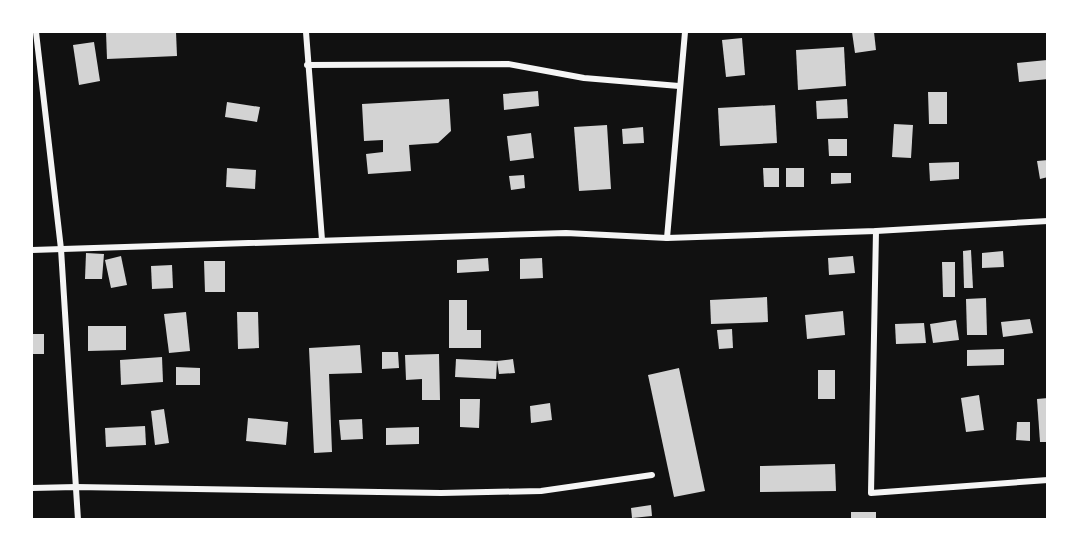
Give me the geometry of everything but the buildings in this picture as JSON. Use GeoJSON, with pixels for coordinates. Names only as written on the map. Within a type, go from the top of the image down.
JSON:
{"type":"FeatureCollection","features":[{"type":"Feature","properties":{"kind":"street"},"geometry":{"type":"LineString","coordinates":[[36,32],[61,249],[78,519]]}},
{"type":"Feature","properties":{"kind":"street"},"geometry":{"type":"LineString","coordinates":[[306,32],[322,240]]}},
{"type":"Feature","properties":{"kind":"street"},"geometry":{"type":"LineString","coordinates":[[666,238],[685,32]]}},
{"type":"Feature","properties":{"kind":"street"},"geometry":{"type":"LineString","coordinates":[[307,64],[508,64],[584,78],[679,86]]}},
{"type":"Feature","properties":{"kind":"street"},"geometry":{"type":"LineString","coordinates":[[32,250],[566,233],[666,238],[876,231],[1047,222]]}},
{"type":"Feature","properties":{"kind":"street"},"geometry":{"type":"LineString","coordinates":[[876,231],[876,339],[871,493],[1047,480]]}},
{"type":"Feature","properties":{"kind":"street"},"geometry":{"type":"LineString","coordinates":[[32,489],[76,487],[441,493],[542,491],[652,475]]}}]}
